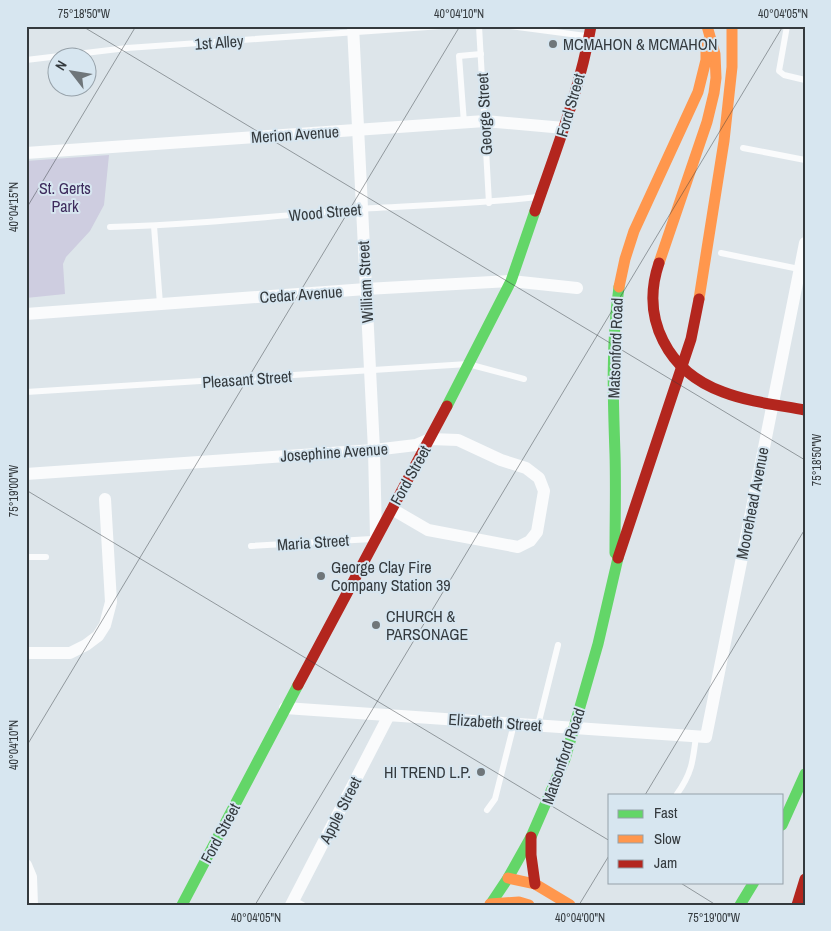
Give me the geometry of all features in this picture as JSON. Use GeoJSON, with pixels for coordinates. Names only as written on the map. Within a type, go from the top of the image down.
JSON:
{"type":"FeatureCollection","features":[{"type":"Feature","properties":{"kind":"main road"},"geometry":{"type":"LineString","coordinates":[[706,26],[714,49],[716,66],[712,107],[659,263],[654,284],[655,316],[660,337],[671,356],[683,371],[698,382],[733,396],[805,410]]}},
{"type":"Feature","properties":{"kind":"main road","name":"Matsonford Road"},"geometry":{"type":"LineString","coordinates":[[615,567],[616,485],[612,349],[617,293],[623,264],[634,231],[698,92],[706,60],[706,26]]}},
{"type":"Feature","properties":{"kind":"main road","name":"Matsonford Road"},"geometry":{"type":"LineString","coordinates":[[490,904],[508,878],[532,836],[565,759],[598,644],[615,567],[676,387],[690,339],[703,279],[724,142],[732,67],[732,26]]}},
{"type":"Feature","properties":{"kind":"main road","name":"Ford Street"},"geometry":{"type":"LineString","coordinates":[[182,905],[285,708],[430,439],[511,281],[564,128],[590,31]]}},
{"type":"Feature","properties":{"kind":"main road"},"geometry":{"type":"LineString","coordinates":[[709,157],[728,102]]}},
{"type":"Feature","properties":{"kind":"main road"},"geometry":{"type":"LineString","coordinates":[[676,338],[687,355],[702,369],[726,380]]}},
{"type":"Feature","properties":{"kind":"main road"},"geometry":{"type":"LineString","coordinates":[[762,388],[789,393]]}},
{"type":"Feature","properties":{"kind":"main road"},"geometry":{"type":"LineString","coordinates":[[784,821],[805,774]]}},
{"type":"Feature","properties":{"kind":"main road"},"geometry":{"type":"LineString","coordinates":[[532,836],[532,871],[535,884]]}},
{"type":"Feature","properties":{"kind":"main road"},"geometry":{"type":"LineString","coordinates":[[508,878],[535,884],[570,905]]}},
{"type":"Feature","properties":{"kind":"main road"},"geometry":{"type":"LineString","coordinates":[[508,878],[530,905]]}},
{"type":"Feature","properties":{"kind":"main road"},"geometry":{"type":"LineString","coordinates":[[797,905],[805,879]]}},
{"type":"Feature","properties":{"kind":"main road"},"geometry":{"type":"LineString","coordinates":[[740,905],[753,884]]}},
{"type":"Feature","properties":{"kind":"main road"},"geometry":{"type":"LineString","coordinates":[[490,904],[520,902],[530,905]]}},
{"type":"Feature","properties":{"kind":"street","name":"William Street"},"geometry":{"type":"LineString","coordinates":[[353,30],[374,450],[376,538]]}},
{"type":"Feature","properties":{"kind":"street","name":"Merion Avenue"},"geometry":{"type":"LineString","coordinates":[[26,153],[485,121],[564,128]]}},
{"type":"Feature","properties":{"kind":"street","name":"Moorehead Avenue"},"geometry":{"type":"LineString","coordinates":[[701,737],[805,243]]}},
{"type":"Feature","properties":{"kind":"street","name":"Cedar Avenue"},"geometry":{"type":"LineString","coordinates":[[26,314],[366,289],[511,281],[577,288]]}},
{"type":"Feature","properties":{"kind":"street","name":"Josephine Avenue"},"geometry":{"type":"LineString","coordinates":[[26,474],[374,450],[416,446],[430,439],[458,440],[501,460],[526,468],[539,478],[544,491],[537,532],[530,541],[518,547],[428,530],[392,509]]}},
{"type":"Feature","properties":{"kind":"street"},"geometry":{"type":"LineString","coordinates":[[26,653],[70,653],[98,636],[105,625],[111,602],[104,499]]}},
{"type":"Feature","properties":{"kind":"street","name":"Elizabeth Street"},"geometry":{"type":"LineString","coordinates":[[285,708],[701,737]]}},
{"type":"Feature","properties":{"kind":"street","name":"Apple Street"},"geometry":{"type":"LineString","coordinates":[[296,903],[389,715]]}},
{"type":"Feature","properties":{"kind":"street"},"geometry":{"type":"LineString","coordinates":[[26,865],[31,877],[32,905]]}},
{"type":"Feature","properties":{"kind":"lane","name":"1st Alley"},"geometry":{"type":"LineString","coordinates":[[26,60],[127,48],[353,30],[442,26]]}},
{"type":"Feature","properties":{"kind":"lane","name":"George Street"},"geometry":{"type":"LineString","coordinates":[[479,26],[489,203]]}},
{"type":"Feature","properties":{"kind":"lane"},"geometry":{"type":"LineString","coordinates":[[510,26],[590,31]]}},
{"type":"Feature","properties":{"kind":"lane"},"geometry":{"type":"LineString","coordinates":[[787,26],[779,71],[784,75],[805,80]]}},
{"type":"Feature","properties":{"kind":"lane"},"geometry":{"type":"LineString","coordinates":[[464,123],[459,56],[481,54]]}},
{"type":"Feature","properties":{"kind":"lane"},"geometry":{"type":"LineString","coordinates":[[743,148],[805,160]]}},
{"type":"Feature","properties":{"kind":"lane","name":"Wood Street"},"geometry":{"type":"LineString","coordinates":[[110,227],[154,226],[362,209],[489,203],[541,196]]}},
{"type":"Feature","properties":{"kind":"lane"},"geometry":{"type":"LineString","coordinates":[[154,226],[160,304]]}},
{"type":"Feature","properties":{"kind":"lane"},"geometry":{"type":"LineString","coordinates":[[721,253],[799,269]]}},
{"type":"Feature","properties":{"kind":"lane","name":"Pleasant Street"},"geometry":{"type":"LineString","coordinates":[[26,392],[468,364],[524,379]]}},
{"type":"Feature","properties":{"kind":"lane","name":"Maria Street"},"geometry":{"type":"LineString","coordinates":[[251,546],[376,538]]}},
{"type":"Feature","properties":{"kind":"lane"},"geometry":{"type":"LineString","coordinates":[[26,557],[46,557]]}},
{"type":"Feature","properties":{"kind":"lane"},"geometry":{"type":"LineString","coordinates":[[538,725],[558,645]]}},
{"type":"Feature","properties":{"kind":"lane"},"geometry":{"type":"LineString","coordinates":[[487,810],[495,800],[514,724]]}},
{"type":"Feature","properties":{"kind":"lane"},"geometry":{"type":"LineString","coordinates":[[677,794],[692,769],[701,737]]}},
{"type":"Feature","properties":{"kind":"green space","name":"St. Gerts Park"},"geometry":{"type":"Polygon","coordinates":[[[109,155],[104,205],[90,231],[66,257],[63,264],[65,294],[26,298],[26,161],[109,155]]]}},
{"type":"Feature","properties":{"kind":"traffic: fast"},"geometry":{"type":"LineString","coordinates":[[447,406],[511,281],[535,211]]}},
{"type":"Feature","properties":{"kind":"traffic: fast"},"geometry":{"type":"LineString","coordinates":[[615,553],[613,370],[619,287]]}},
{"type":"Feature","properties":{"kind":"traffic: fast"},"geometry":{"type":"LineString","coordinates":[[490,905],[531,837],[565,759],[598,644],[618,558]]}},
{"type":"Feature","properties":{"kind":"traffic: fast"},"geometry":{"type":"LineString","coordinates":[[182,905],[298,685]]}},
{"type":"Feature","properties":{"kind":"traffic: fast"},"geometry":{"type":"LineString","coordinates":[[784,821],[805,774]]}},
{"type":"Feature","properties":{"kind":"traffic: fast"},"geometry":{"type":"LineString","coordinates":[[740,905],[753,884]]}},
{"type":"Feature","properties":{"kind":"traffic: slow"},"geometry":{"type":"LineString","coordinates":[[659,263],[707,122],[714,93],[716,78],[715,54],[707,26]]}},
{"type":"Feature","properties":{"kind":"traffic: slow"},"geometry":{"type":"LineString","coordinates":[[699,299],[724,141],[732,67],[732,26]]}},
{"type":"Feature","properties":{"kind":"traffic: slow"},"geometry":{"type":"LineString","coordinates":[[619,287],[634,231],[698,92],[706,60],[706,42]]}},
{"type":"Feature","properties":{"kind":"traffic: slow"},"geometry":{"type":"LineString","coordinates":[[508,878],[535,884],[570,905]]}},
{"type":"Feature","properties":{"kind":"traffic: slow"},"geometry":{"type":"LineString","coordinates":[[490,904],[519,902],[529,905]]}},
{"type":"Feature","properties":{"kind":"traffic: jam"},"geometry":{"type":"LineString","coordinates":[[535,211],[581,73],[591,26]]}},
{"type":"Feature","properties":{"kind":"traffic: jam"},"geometry":{"type":"LineString","coordinates":[[659,263],[654,284],[653,304],[656,323],[663,341],[687,371],[704,383],[723,392],[764,403],[805,410]]}},
{"type":"Feature","properties":{"kind":"traffic: jam"},"geometry":{"type":"LineString","coordinates":[[618,558],[691,339],[699,299]]}},
{"type":"Feature","properties":{"kind":"traffic: jam"},"geometry":{"type":"LineString","coordinates":[[298,685],[447,406]]}},
{"type":"Feature","properties":{"kind":"traffic: jam"},"geometry":{"type":"LineString","coordinates":[[531,837],[531,855],[535,884]]}},
{"type":"Feature","properties":{"kind":"traffic: jam"},"geometry":{"type":"LineString","coordinates":[[797,905],[805,879]]}},
{"type":"Feature","properties":{"kind":"place","name":"MCMAHON & MCMAHON"},"geometry":{"type":"Point","coordinates":[553,44]}},
{"type":"Feature","properties":{"kind":"place","name":"George Clay Fire Company Station 39"},"geometry":{"type":"Point","coordinates":[321,576]}},
{"type":"Feature","properties":{"kind":"place","name":"CHURCH & PARSONAGE"},"geometry":{"type":"Point","coordinates":[376,625]}},
{"type":"Feature","properties":{"kind":"place","name":"HI TREND L.P."},"geometry":{"type":"Point","coordinates":[481,772]}}]}
